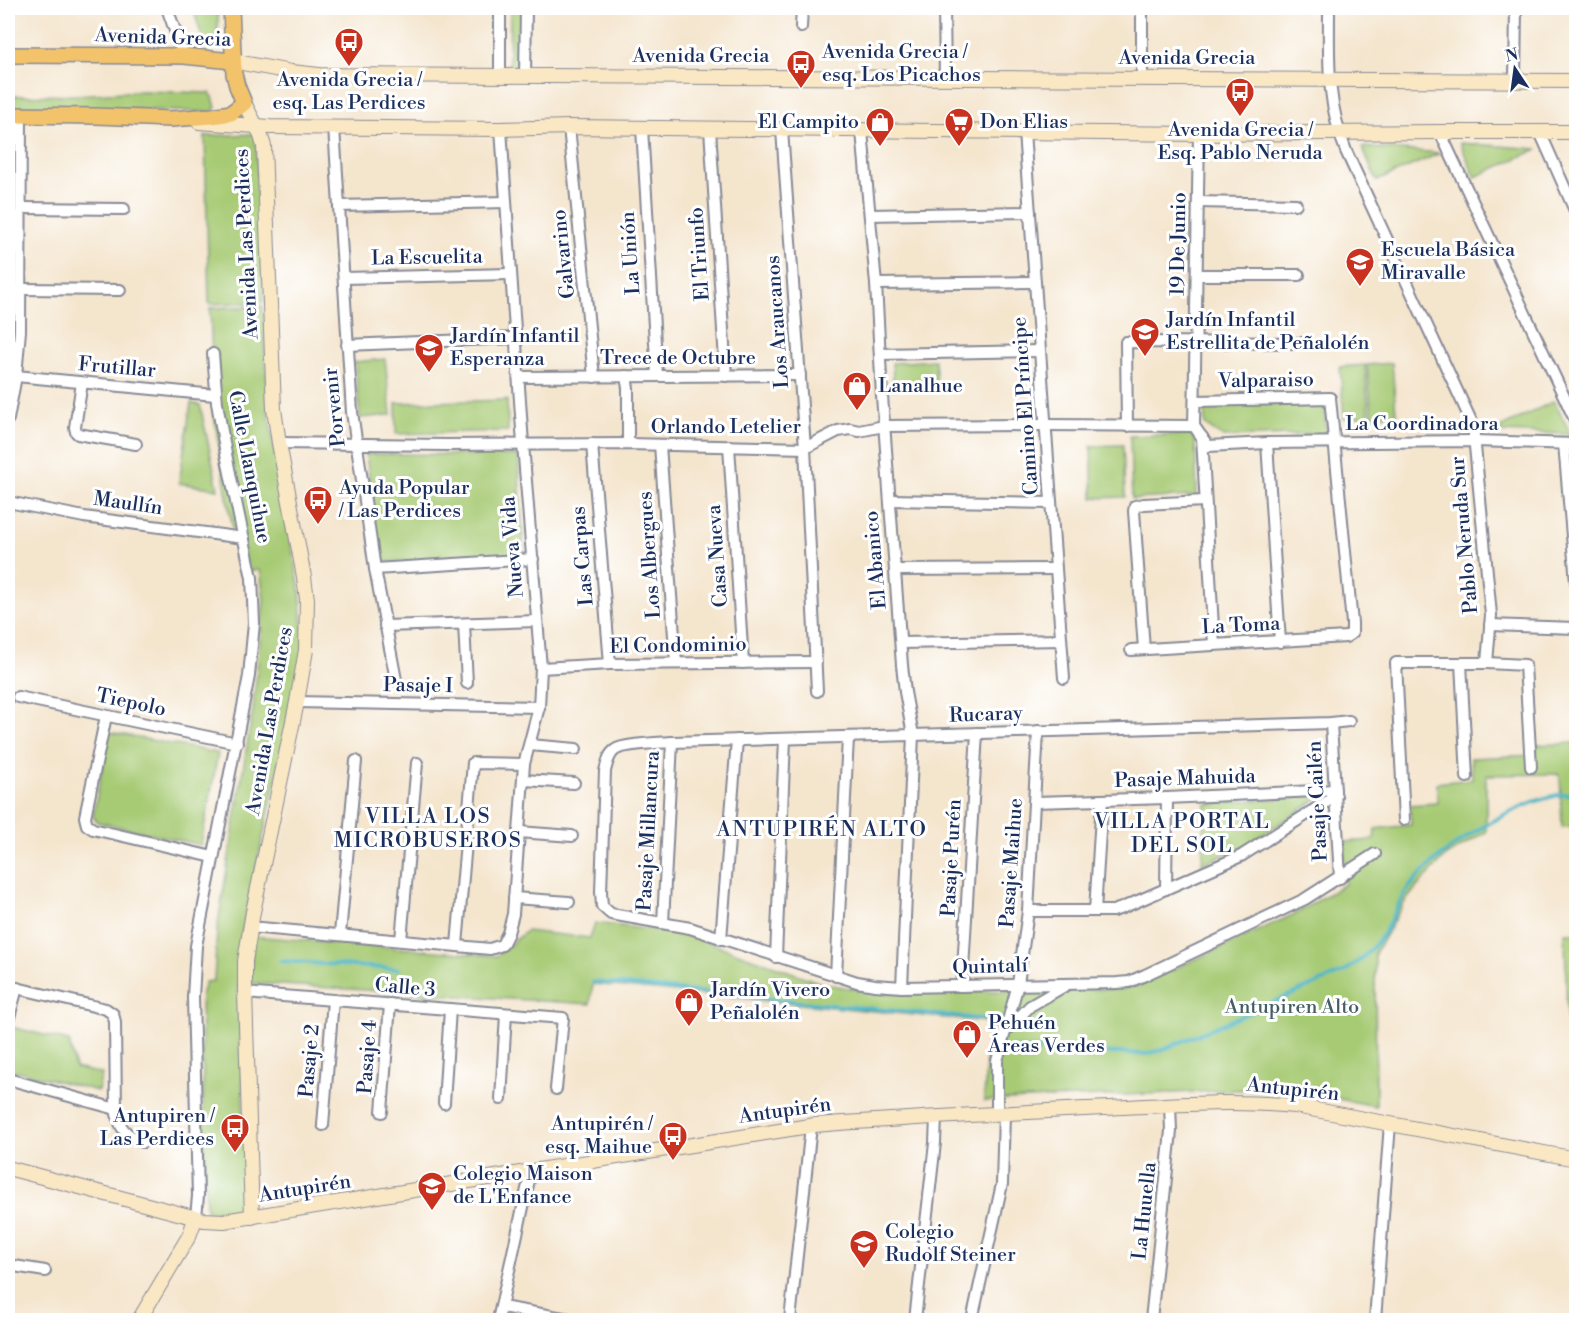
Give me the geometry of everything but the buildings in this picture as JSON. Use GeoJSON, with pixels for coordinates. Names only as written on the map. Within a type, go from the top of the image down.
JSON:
{"type":"FeatureCollection","features":[{"type":"Feature","properties":{"kind":"main road"},"geometry":{"type":"LineString","coordinates":[[14,115],[171,119],[231,113],[244,103],[235,81],[232,61],[231,8]]}},
{"type":"Feature","properties":{"kind":"main road","name":"Avenida Grecia"},"geometry":{"type":"LineString","coordinates":[[8,55],[184,56],[232,61]]}},
{"type":"Feature","properties":{"kind":"street"},"geometry":{"type":"LineString","coordinates":[[167,8],[184,56]]}},
{"type":"Feature","properties":{"kind":"street"},"geometry":{"type":"LineString","coordinates":[[500,8],[500,76]]}},
{"type":"Feature","properties":{"kind":"street"},"geometry":{"type":"LineString","coordinates":[[525,76],[526,8]]}},
{"type":"Feature","properties":{"kind":"street"},"geometry":{"type":"LineString","coordinates":[[801,8],[801,27]]}},
{"type":"Feature","properties":{"kind":"street"},"geometry":{"type":"LineString","coordinates":[[944,8],[945,78]]}},
{"type":"Feature","properties":{"kind":"street"},"geometry":{"type":"LineString","coordinates":[[1142,8],[1142,79]]}},
{"type":"Feature","properties":{"kind":"street","name":"Pablo Neruda Sur"},"geometry":{"type":"LineString","coordinates":[[1329,8],[1330,96],[1339,133],[1473,424],[1491,615],[1487,663]]}},
{"type":"Feature","properties":{"kind":"street"},"geometry":{"type":"LineString","coordinates":[[1515,81],[1516,8]]}},
{"type":"Feature","properties":{"kind":"street","name":"Avenida Grecia"},"geometry":{"type":"LineString","coordinates":[[232,61],[320,75],[1576,81]]}},
{"type":"Feature","properties":{"kind":"street","name":"Avenida Las Perdices"},"geometry":{"type":"LineString","coordinates":[[244,103],[263,140],[274,397],[279,443],[307,598],[306,650],[245,961],[252,1217]]}},
{"type":"Feature","properties":{"kind":"street"},"geometry":{"type":"LineString","coordinates":[[8,419],[16,376],[21,289],[21,208],[14,115]]}},
{"type":"Feature","properties":{"kind":"street"},"geometry":{"type":"LineString","coordinates":[[171,119],[256,126],[334,128],[642,128],[1199,134],[1576,132]]}},
{"type":"Feature","properties":{"kind":"street","name":"Porvenir"},"geometry":{"type":"LineString","coordinates":[[334,128],[352,412],[375,569],[396,680]]}},
{"type":"Feature","properties":{"kind":"street","name":"Galvarino"},"geometry":{"type":"LineString","coordinates":[[570,128],[594,377]]}},
{"type":"Feature","properties":{"kind":"street","name":"La Unión"},"geometry":{"type":"LineString","coordinates":[[642,128],[657,376]]}},
{"type":"Feature","properties":{"kind":"street","name":"Nueva Vida"},"geometry":{"type":"LineString","coordinates":[[458,945],[490,949],[502,945],[508,933],[513,914],[524,764],[539,706],[541,668],[501,129]]}},
{"type":"Feature","properties":{"kind":"street","name":"El Triunfo"},"geometry":{"type":"LineString","coordinates":[[710,129],[726,376]]}},
{"type":"Feature","properties":{"kind":"street","name":"Los Araucanos"},"geometry":{"type":"LineString","coordinates":[[782,130],[805,448],[817,691]]}},
{"type":"Feature","properties":{"kind":"street","name":"El Abanico"},"geometry":{"type":"LineString","coordinates":[[862,130],[876,284],[884,426],[905,692],[913,735],[902,987]]}},
{"type":"Feature","properties":{"kind":"street","name":"Camino El Príncipe"},"geometry":{"type":"LineString","coordinates":[[1024,132],[1064,678]]}},
{"type":"Feature","properties":{"kind":"street"},"geometry":{"type":"LineString","coordinates":[[1440,132],[1576,422]]}},
{"type":"Feature","properties":{"kind":"street"},"geometry":{"type":"LineString","coordinates":[[1540,132],[1576,213]]}},
{"type":"Feature","properties":{"kind":"street","name":"19 De Junio"},"geometry":{"type":"LineString","coordinates":[[1194,426],[1199,134]]}},
{"type":"Feature","properties":{"kind":"street"},"geometry":{"type":"LineString","coordinates":[[339,206],[506,202]]}},
{"type":"Feature","properties":{"kind":"street"},"geometry":{"type":"LineString","coordinates":[[1198,202],[1296,204]]}},
{"type":"Feature","properties":{"kind":"street"},"geometry":{"type":"LineString","coordinates":[[21,208],[124,209]]}},
{"type":"Feature","properties":{"kind":"street"},"geometry":{"type":"LineString","coordinates":[[870,214],[1030,212]]}},
{"type":"Feature","properties":{"kind":"street","name":"La Escuelita"},"geometry":{"type":"LineString","coordinates":[[344,278],[511,274]]}},
{"type":"Feature","properties":{"kind":"street"},"geometry":{"type":"LineString","coordinates":[[1197,275],[1299,275]]}},
{"type":"Feature","properties":{"kind":"street"},"geometry":{"type":"LineString","coordinates":[[876,284],[1035,282]]}},
{"type":"Feature","properties":{"kind":"street"},"geometry":{"type":"LineString","coordinates":[[21,289],[120,290]]}},
{"type":"Feature","properties":{"kind":"street"},"geometry":{"type":"LineString","coordinates":[[347,345],[516,338]]}},
{"type":"Feature","properties":{"kind":"street"},"geometry":{"type":"LineString","coordinates":[[1127,426],[1126,342],[1302,343]]}},
{"type":"Feature","properties":{"kind":"street"},"geometry":{"type":"LineString","coordinates":[[880,354],[1040,351]]}},
{"type":"Feature","properties":{"kind":"street","name":"Calle Llanquihue"},"geometry":{"type":"LineString","coordinates":[[213,354],[216,395],[252,586]]}},
{"type":"Feature","properties":{"kind":"street","name":"Trece de Octubre"},"geometry":{"type":"LineString","coordinates":[[519,377],[800,375]]}},
{"type":"Feature","properties":{"kind":"street","name":"Frutillar"},"geometry":{"type":"LineString","coordinates":[[16,376],[216,395]]}},
{"type":"Feature","properties":{"kind":"street"},"geometry":{"type":"LineString","coordinates":[[626,376],[628,444]]}},
{"type":"Feature","properties":{"kind":"street"},"geometry":{"type":"LineString","coordinates":[[82,383],[76,432],[136,444]]}},
{"type":"Feature","properties":{"kind":"street","name":"Valparaiso"},"geometry":{"type":"LineString","coordinates":[[1195,401],[1330,398],[1334,442]]}},
{"type":"Feature","properties":{"kind":"street","name":"Orlando Letelier"},"geometry":{"type":"LineString","coordinates":[[279,443],[628,444],[805,448],[838,431],[850,429],[859,431],[884,426],[1045,424],[1194,426]]}},
{"type":"Feature","properties":{"kind":"street"},"geometry":{"type":"LineString","coordinates":[[1194,426],[1208,446],[1267,444],[1280,642]]}},
{"type":"Feature","properties":{"kind":"street"},"geometry":{"type":"LineString","coordinates":[[1202,436],[1214,645]]}},
{"type":"Feature","properties":{"kind":"street","name":"La Coordinadora"},"geometry":{"type":"LineString","coordinates":[[1267,444],[1474,441],[1576,444]]}},
{"type":"Feature","properties":{"kind":"street","name":"La Toma"},"geometry":{"type":"LineString","coordinates":[[1131,650],[1346,637],[1352,633],[1334,442]]}},
{"type":"Feature","properties":{"kind":"street","name":"Las Carpas"},"geometry":{"type":"LineString","coordinates":[[592,444],[610,664]]}},
{"type":"Feature","properties":{"kind":"street"},"geometry":{"type":"LineString","coordinates":[[1564,444],[1576,582]]}},
{"type":"Feature","properties":{"kind":"street","name":"Los Albergues"},"geometry":{"type":"LineString","coordinates":[[660,445],[676,663]]}},
{"type":"Feature","properties":{"kind":"street","name":"Casa Nueva"},"geometry":{"type":"LineString","coordinates":[[729,446],[743,663]]}},
{"type":"Feature","properties":{"kind":"street"},"geometry":{"type":"LineString","coordinates":[[890,500],[1051,503]]}},
{"type":"Feature","properties":{"kind":"street"},"geometry":{"type":"LineString","coordinates":[[1144,649],[1134,511],[1136,506],[1205,501]]}},
{"type":"Feature","properties":{"kind":"street","name":"Maullín"},"geometry":{"type":"LineString","coordinates":[[8,502],[75,516],[244,538]]}},
{"type":"Feature","properties":{"kind":"street"},"geometry":{"type":"LineString","coordinates":[[375,569],[533,559]]}},
{"type":"Feature","properties":{"kind":"street"},"geometry":{"type":"LineString","coordinates":[[895,570],[1056,569]]}},
{"type":"Feature","properties":{"kind":"street","name":"Avenida Las Perdices"},"geometry":{"type":"LineString","coordinates":[[139,1320],[189,1236],[196,1217],[198,1196],[193,982],[196,946],[252,658],[254,623],[252,586]]}},
{"type":"Feature","properties":{"kind":"street"},"geometry":{"type":"LineString","coordinates":[[385,626],[537,621]]}},
{"type":"Feature","properties":{"kind":"street"},"geometry":{"type":"LineString","coordinates":[[464,624],[467,683]]}},
{"type":"Feature","properties":{"kind":"street"},"geometry":{"type":"LineString","coordinates":[[1490,625],[1576,628]]}},
{"type":"Feature","properties":{"kind":"street"},"geometry":{"type":"LineString","coordinates":[[901,643],[1061,640]]}},
{"type":"Feature","properties":{"kind":"street","name":"El Condominio"},"geometry":{"type":"LineString","coordinates":[[541,668],[610,664],[816,662]]}},
{"type":"Feature","properties":{"kind":"street"},"geometry":{"type":"LineString","coordinates":[[1404,820],[1396,663],[1525,664],[1531,767]]}},
{"type":"Feature","properties":{"kind":"street"},"geometry":{"type":"LineString","coordinates":[[1461,663],[1467,777]]}},
{"type":"Feature","properties":{"kind":"street","name":"Tiepolo"},"geometry":{"type":"LineString","coordinates":[[11,696],[237,743]]}},
{"type":"Feature","properties":{"kind":"street","name":"Pasaje I"},"geometry":{"type":"LineString","coordinates":[[297,702],[539,706]]}},
{"type":"Feature","properties":{"kind":"street"},"geometry":{"type":"LineString","coordinates":[[106,716],[85,817],[87,825],[93,829],[213,857]]}},
{"type":"Feature","properties":{"kind":"street","name":"Rucaray"},"geometry":{"type":"LineString","coordinates":[[601,892],[605,771],[608,760],[615,750],[625,747],[672,742],[1349,721]]}},
{"type":"Feature","properties":{"kind":"street","name":"Pasaje Cailén"},"geometry":{"type":"LineString","coordinates":[[1331,723],[1340,878]]}},
{"type":"Feature","properties":{"kind":"street","name":"Pasaje Maihue"},"geometry":{"type":"LineString","coordinates":[[972,1320],[1002,1185],[997,1061],[1018,984],[1028,911],[1038,731]]}},
{"type":"Feature","properties":{"kind":"street","name":"Pasaje Purén"},"geometry":{"type":"LineString","coordinates":[[962,986],[977,733]]}},
{"type":"Feature","properties":{"kind":"street"},"geometry":{"type":"LineString","coordinates":[[836,976],[848,738]]}},
{"type":"Feature","properties":{"kind":"street"},"geometry":{"type":"LineString","coordinates":[[776,957],[784,739]]}},
{"type":"Feature","properties":{"kind":"street"},"geometry":{"type":"LineString","coordinates":[[721,939],[737,740]]}},
{"type":"Feature","properties":{"kind":"street","name":"Pasaje Millancura"},"geometry":{"type":"LineString","coordinates":[[663,923],[672,742]]}},
{"type":"Feature","properties":{"kind":"street"},"geometry":{"type":"LineString","coordinates":[[530,746],[576,749]]}},
{"type":"Feature","properties":{"kind":"street"},"geometry":{"type":"LineString","coordinates":[[340,934],[356,761]]}},
{"type":"Feature","properties":{"kind":"street"},"geometry":{"type":"LineString","coordinates":[[401,940],[417,763]]}},
{"type":"Feature","properties":{"kind":"street"},"geometry":{"type":"LineString","coordinates":[[250,927],[458,945],[473,763],[524,764]]}},
{"type":"Feature","properties":{"kind":"street"},"geometry":{"type":"LineString","coordinates":[[523,780],[574,783]]}},
{"type":"Feature","properties":{"kind":"street"},"geometry":{"type":"LineString","coordinates":[[1028,911],[1113,911],[1122,908],[1241,856],[1336,793]]}},
{"type":"Feature","properties":{"kind":"street","name":"Pasaje Mahuida"},"geometry":{"type":"LineString","coordinates":[[1035,802],[1336,793]]}},
{"type":"Feature","properties":{"kind":"street"},"geometry":{"type":"LineString","coordinates":[[1166,889],[1167,798]]}},
{"type":"Feature","properties":{"kind":"street"},"geometry":{"type":"LineString","coordinates":[[1095,911],[1102,800]]}},
{"type":"Feature","properties":{"kind":"street"},"geometry":{"type":"LineString","coordinates":[[519,832],[572,836]]}},
{"type":"Feature","properties":{"kind":"street","name":"Quintalí"},"geometry":{"type":"LineString","coordinates":[[601,892],[602,906],[610,914],[690,928],[836,976],[875,985],[902,987],[1129,982],[1305,899],[1375,854]]}},
{"type":"Feature","properties":{"kind":"street"},"geometry":{"type":"LineString","coordinates":[[514,898],[569,902]]}},
{"type":"Feature","properties":{"kind":"street","name":"Pasaje Maihue"},"geometry":{"type":"LineString","coordinates":[[1005,1033],[1029,1006],[1069,983]]}},
{"type":"Feature","properties":{"kind":"street"},"geometry":{"type":"LineString","coordinates":[[8,1021],[12,987],[106,1009],[113,1014],[118,1123],[130,1137],[143,1142]]}},
{"type":"Feature","properties":{"kind":"street","name":"Calle 3"},"geometry":{"type":"LineString","coordinates":[[245,993],[563,1018],[556,1089]]}},
{"type":"Feature","properties":{"kind":"street","name":"Pasaje 2"},"geometry":{"type":"LineString","coordinates":[[322,1125],[333,1000]]}},
{"type":"Feature","properties":{"kind":"street","name":"Pasaje 4"},"geometry":{"type":"LineString","coordinates":[[382,1112],[390,1004]]}},
{"type":"Feature","properties":{"kind":"street"},"geometry":{"type":"LineString","coordinates":[[444,1103],[450,1009]]}},
{"type":"Feature","properties":{"kind":"street"},"geometry":{"type":"LineString","coordinates":[[501,1099],[507,1014]]}},
{"type":"Feature","properties":{"kind":"street"},"geometry":{"type":"LineString","coordinates":[[8,1079],[116,1109]]}},
{"type":"Feature","properties":{"kind":"street","name":"Antupirén"},"geometry":{"type":"LineString","coordinates":[[8,1168],[196,1217],[224,1221],[811,1126],[1170,1105],[1264,1103],[1295,1106],[1576,1159]]}},
{"type":"Feature","properties":{"kind":"street","name":"La Huuella"},"geometry":{"type":"LineString","coordinates":[[1152,1320],[1171,1131],[1170,1105]]}},
{"type":"Feature","properties":{"kind":"street"},"geometry":{"type":"LineString","coordinates":[[915,1320],[936,1117]]}},
{"type":"Feature","properties":{"kind":"street"},"geometry":{"type":"LineString","coordinates":[[1375,1320],[1390,1124]]}},
{"type":"Feature","properties":{"kind":"street"},"geometry":{"type":"LineString","coordinates":[[790,1320],[811,1126]]}},
{"type":"Feature","properties":{"kind":"street"},"geometry":{"type":"LineString","coordinates":[[498,1320],[531,1171]]}},
{"type":"Feature","properties":{"kind":"street"},"geometry":{"type":"LineString","coordinates":[[8,1265],[45,1271]]}},
{"type":"Feature","properties":{"kind":"street"},"geometry":{"type":"LineString","coordinates":[[502,1307],[575,1320]]}},
{"type":"Feature","properties":{"kind":"green space"},"geometry":{"type":"Polygon","coordinates":[[[193,8],[218,8],[218,46],[205,47],[193,8]]]}},
{"type":"Feature","properties":{"kind":"green space"},"geometry":{"type":"Polygon","coordinates":[[[510,8],[525,8],[525,69],[509,68],[510,8]]]}},
{"type":"Feature","properties":{"kind":"green space"},"geometry":{"type":"Polygon","coordinates":[[[142,91],[210,93],[216,108],[210,112],[8,108],[8,96],[142,91]]]}},
{"type":"Feature","properties":{"kind":"green space"},"geometry":{"type":"Polygon","coordinates":[[[255,134],[264,302],[209,304],[205,136],[255,134]]]}},
{"type":"Feature","properties":{"kind":"green space"},"geometry":{"type":"Polygon","coordinates":[[[1460,143],[1538,149],[1475,177],[1460,143]]]}},
{"type":"Feature","properties":{"kind":"green space"},"geometry":{"type":"Polygon","coordinates":[[[1362,147],[1440,153],[1377,181],[1362,147]]]}},
{"type":"Feature","properties":{"kind":"green space"},"geometry":{"type":"Polygon","coordinates":[[[263,306],[268,409],[282,499],[300,589],[305,648],[242,931],[238,993],[248,1211],[227,1213],[206,1210],[201,996],[205,982],[214,981],[217,930],[253,709],[264,600],[260,570],[242,572],[229,509],[214,414],[210,308],[263,306]]]}},
{"type":"Feature","properties":{"kind":"green space"},"geometry":{"type":"Polygon","coordinates":[[[385,359],[391,415],[360,418],[355,362],[385,359]]]}},
{"type":"Feature","properties":{"kind":"green space"},"geometry":{"type":"Polygon","coordinates":[[[935,360],[937,386],[894,389],[892,363],[935,360]]]}},
{"type":"Feature","properties":{"kind":"green space"},"geometry":{"type":"Polygon","coordinates":[[[1392,363],[1396,414],[1372,416],[1367,365],[1392,363]]]}},
{"type":"Feature","properties":{"kind":"green space"},"geometry":{"type":"Polygon","coordinates":[[[1365,365],[1369,416],[1344,418],[1340,367],[1365,365]]]}},
{"type":"Feature","properties":{"kind":"green space"},"geometry":{"type":"Polygon","coordinates":[[[507,400],[508,431],[396,434],[396,403],[507,400]]]}},
{"type":"Feature","properties":{"kind":"green space"},"geometry":{"type":"Polygon","coordinates":[[[1325,400],[1326,434],[1223,437],[1205,425],[1204,404],[1325,400]]]}},
{"type":"Feature","properties":{"kind":"green space"},"geometry":{"type":"Polygon","coordinates":[[[1554,401],[1571,434],[1492,432],[1554,401]]]}},
{"type":"Feature","properties":{"kind":"green space"},"geometry":{"type":"Polygon","coordinates":[[[191,403],[200,405],[218,489],[179,483],[191,403]]]}},
{"type":"Feature","properties":{"kind":"green space"},"geometry":{"type":"Polygon","coordinates":[[[1191,434],[1195,441],[1197,496],[1132,499],[1130,436],[1191,434]]]}},
{"type":"Feature","properties":{"kind":"green space"},"geometry":{"type":"Polygon","coordinates":[[[1123,445],[1125,497],[1093,498],[1091,446],[1123,445]]]}},
{"type":"Feature","properties":{"kind":"green space"},"geometry":{"type":"Polygon","coordinates":[[[366,454],[518,455],[524,557],[380,562],[366,454]]]}},
{"type":"Feature","properties":{"kind":"green space"},"geometry":{"type":"Polygon","coordinates":[[[109,732],[218,753],[201,845],[97,822],[93,816],[109,732]]]}},
{"type":"Feature","properties":{"kind":"green space","name":"Antupiren Alto"},"geometry":{"type":"Polygon","coordinates":[[[1576,743],[1576,826],[1562,827],[1560,774],[1486,775],[1486,832],[1445,857],[1416,888],[1404,903],[1375,953],[1376,1106],[1298,1091],[1264,1089],[984,1101],[988,1022],[593,984],[590,1004],[251,983],[252,936],[497,956],[526,931],[590,938],[595,923],[686,934],[821,983],[877,993],[1123,989],[1139,985],[1297,913],[1345,884],[1344,842],[1374,840],[1375,829],[1411,825],[1410,805],[1437,803],[1437,783],[1472,779],[1471,758],[1536,755],[1537,745],[1576,743]]]}},
{"type":"Feature","properties":{"kind":"green space"},"geometry":{"type":"Polygon","coordinates":[[[1324,795],[1242,848],[1202,864],[1206,804],[1324,795]]]}},
{"type":"Feature","properties":{"kind":"green space"},"geometry":{"type":"Polygon","coordinates":[[[1565,933],[1576,933],[1576,1019],[1567,1020],[1565,933]]]}},
{"type":"Feature","properties":{"kind":"green space"},"geometry":{"type":"Polygon","coordinates":[[[11,1027],[69,1041],[75,1068],[102,1074],[98,1091],[8,1069],[8,1041],[11,1027]]]}},
{"type":"Feature","properties":{"kind":"waterway"},"geometry":{"type":"LineString","coordinates":[[1011,1049],[1146,1054],[1162,1050],[1344,972],[1375,945],[1405,893],[1418,877],[1453,847],[1474,832],[1518,809],[1558,795],[1576,794]]}},
{"type":"Feature","properties":{"kind":"waterway"},"geometry":{"type":"LineString","coordinates":[[280,961],[399,969]]}},
{"type":"Feature","properties":{"kind":"waterway"},"geometry":{"type":"LineString","coordinates":[[593,982],[991,1020],[991,1048]]}},
{"type":"Feature","properties":{"kind":"place","name":"Avenida Grecia / esq. Las Perdices"},"geometry":{"type":"Point","coordinates":[349,68]}},
{"type":"Feature","properties":{"kind":"place","name":"Avenida Grecia / esq. Los Picachos"},"geometry":{"type":"Point","coordinates":[801,90]}},
{"type":"Feature","properties":{"kind":"place","name":"Avenida Grecia / Esq. Pablo Neruda"},"geometry":{"type":"Point","coordinates":[1240,118]}},
{"type":"Feature","properties":{"kind":"place","name":"El Campito"},"geometry":{"type":"Point","coordinates":[880,148]}},
{"type":"Feature","properties":{"kind":"place","name":"Don Elias"},"geometry":{"type":"Point","coordinates":[959,148]}},
{"type":"Feature","properties":{"kind":"place","name":"Escuela Básica Miravalle"},"geometry":{"type":"Point","coordinates":[1360,288]}},
{"type":"Feature","properties":{"kind":"place","name":"Jardín Infantil Estrellita de Peñalolén"},"geometry":{"type":"Point","coordinates":[1145,358]}},
{"type":"Feature","properties":{"kind":"place","name":"Jardín Infantil Esperanza"},"geometry":{"type":"Point","coordinates":[429,374]}},
{"type":"Feature","properties":{"kind":"place","name":"Lanalhue"},"geometry":{"type":"Point","coordinates":[857,412]}},
{"type":"Feature","properties":{"kind":"place","name":"Ayuda Popular / Las Perdices"},"geometry":{"type":"Point","coordinates":[318,526]}},
{"type":"Feature","properties":{"kind":"place","name":"Jardín Vivero Peñalolén"},"geometry":{"type":"Point","coordinates":[689,1028]}},
{"type":"Feature","properties":{"kind":"place","name":"Pehuén Áreas Verdes"},"geometry":{"type":"Point","coordinates":[967,1060]}},
{"type":"Feature","properties":{"kind":"place","name":"Antupiren / Las Perdices"},"geometry":{"type":"Point","coordinates":[235,1154]}},
{"type":"Feature","properties":{"kind":"place","name":"Antupirén / esq. Maihue"},"geometry":{"type":"Point","coordinates":[673,1162]}},
{"type":"Feature","properties":{"kind":"place","name":"Colegio Maison de L'Enfance"},"geometry":{"type":"Point","coordinates":[432,1212]}},
{"type":"Feature","properties":{"kind":"place","name":"Colegio Rudolf Steiner"},"geometry":{"type":"Point","coordinates":[864,1270]}},
{"type":"Feature","properties":{"kind":"district","name":"VILLA LOS MICROBUSEROS"},"geometry":{"type":"Point","coordinates":[428,829]}},
{"type":"Feature","properties":{"kind":"district","name":"ANTUPIRÉN ALTO"},"geometry":{"type":"Point","coordinates":[822,830]}},
{"type":"Feature","properties":{"kind":"district","name":"VILLA PORTAL DEL SOL"},"geometry":{"type":"Point","coordinates":[1182,834]}}]}
